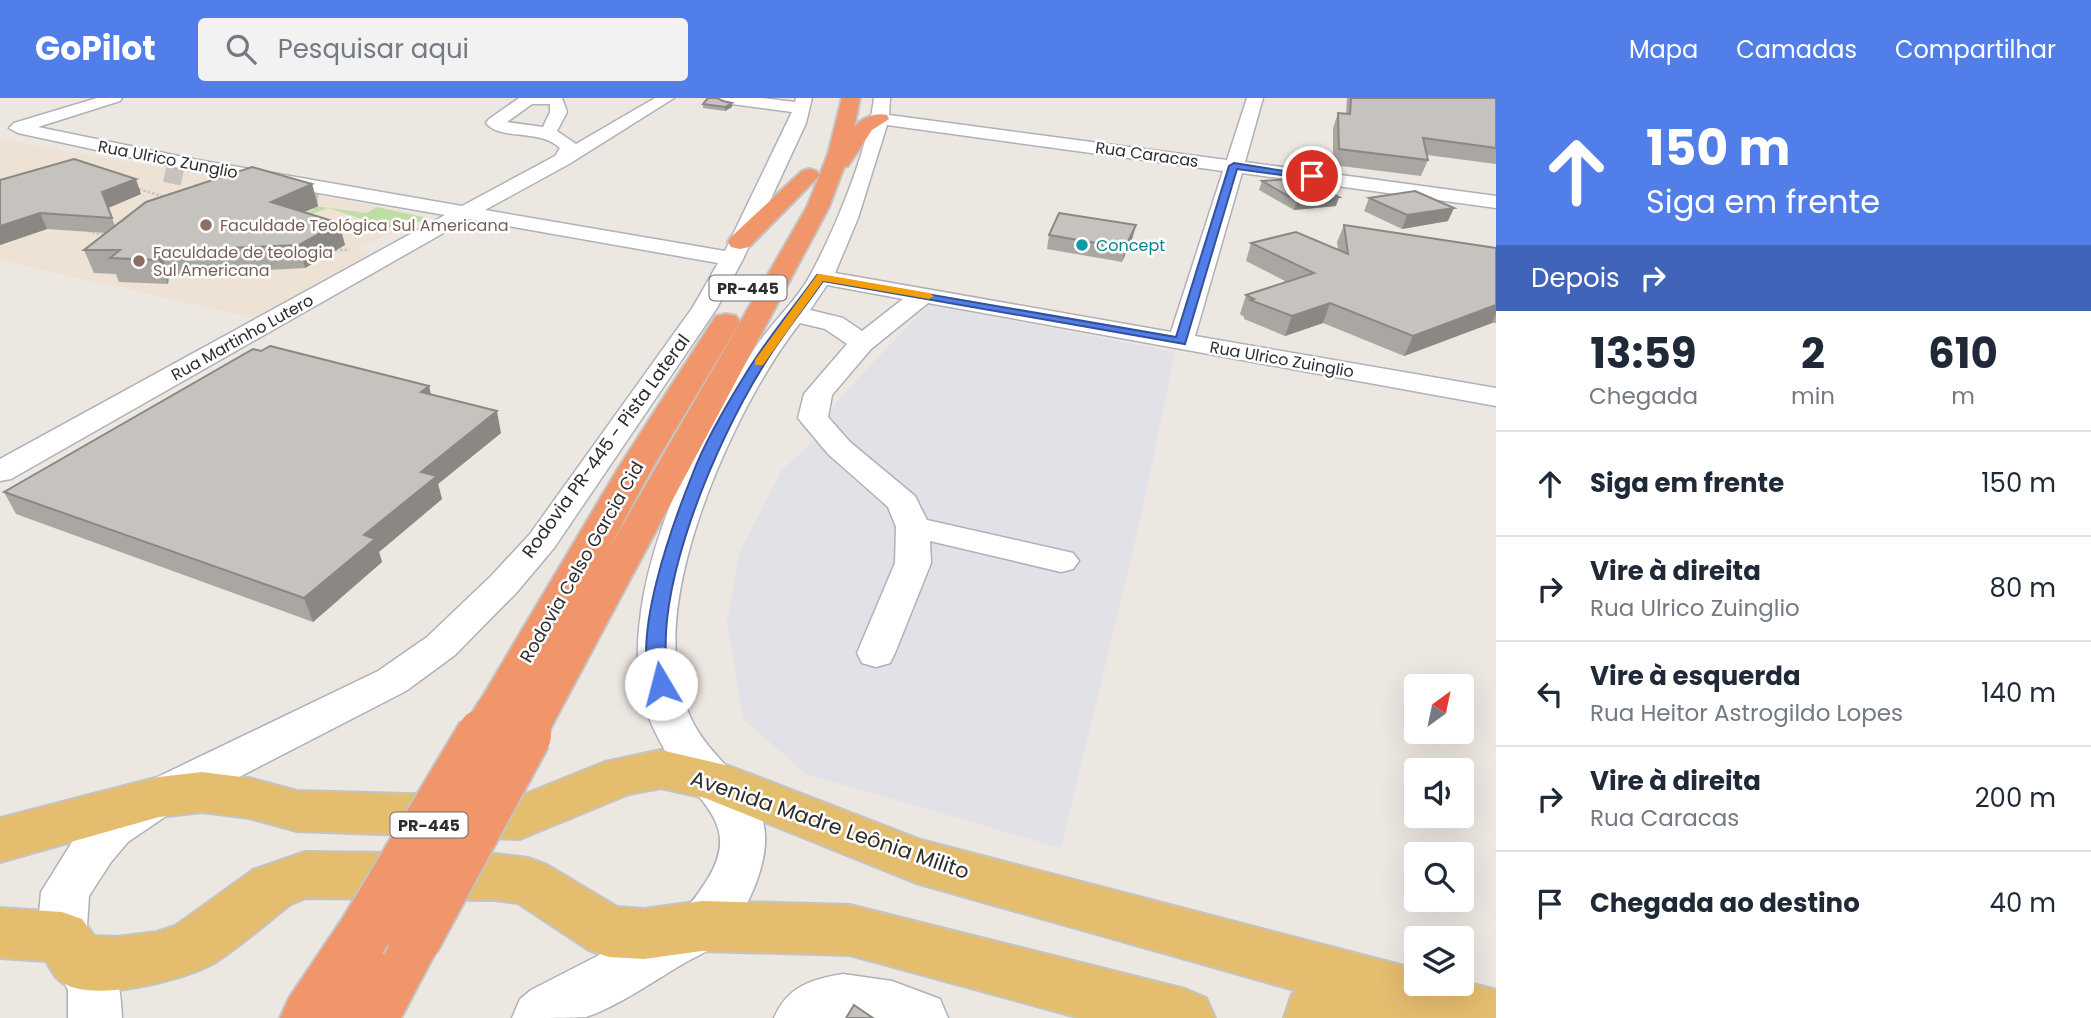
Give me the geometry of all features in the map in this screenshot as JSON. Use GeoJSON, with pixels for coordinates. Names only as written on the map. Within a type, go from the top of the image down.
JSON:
{"type":"FeatureCollection","features":[{"type":"Feature","properties":{"kind":"highway","name":"Rodovia Celso Garcia Cid"},"geometry":{"type":"LineString","coordinates":[[310,1018],[387,940],[515,716],[783,271],[818,206],[835,98]]}},
{"type":"Feature","properties":{"kind":"highway","name":"Rodovia Celso Garcia Cid"},"geometry":{"type":"LineString","coordinates":[[515,716],[636,467],[845,136],[851,98]]}},
{"type":"Feature","properties":{"kind":"highway"},"geometry":{"type":"LineString","coordinates":[[736,251],[822,173],[865,126],[878,124]]}},
{"type":"Feature","properties":{"kind":"highway"},"geometry":{"type":"LineString","coordinates":[[753,371],[783,271]]}},
{"type":"Feature","properties":{"kind":"highway","name":"Rodovia Celso Garcia Cid"},"geometry":{"type":"LineString","coordinates":[[369,1018],[387,940]]}},
{"type":"Feature","properties":{"kind":"main road","name":"Avenida Madre Leônia Milito"},"geometry":{"type":"LineString","coordinates":[[0,840],[159,797],[202,792],[249,798],[296,811],[520,818],[622,776],[661,769],[712,780],[916,860],[1493,1018]]}},
{"type":"Feature","properties":{"kind":"main road"},"geometry":{"type":"LineString","coordinates":[[0,933],[71,949],[117,964],[157,958],[193,945],[272,887],[305,875],[495,877],[528,881],[609,932],[644,934],[702,926],[850,930],[1185,1018]]}},
{"type":"Feature","properties":{"kind":"main road"},"geometry":{"type":"LineString","coordinates":[[1314,1018],[1313,1014],[1347,1010],[1376,1018]]}},
{"type":"Feature","properties":{"kind":"street"},"geometry":{"type":"LineString","coordinates":[[9,131],[114,98]]}},
{"type":"Feature","properties":{"kind":"street","name":"Rua Martinho Lutero"},"geometry":{"type":"LineString","coordinates":[[0,472],[398,248],[466,214],[666,98]]}},
{"type":"Feature","properties":{"kind":"street"},"geometry":{"type":"LineString","coordinates":[[724,98],[803,103],[797,123],[736,251]]}},
{"type":"Feature","properties":{"kind":"street"},"geometry":{"type":"LineString","coordinates":[[539,1018],[550,1008],[643,961],[702,926],[733,877],[743,852],[745,831],[734,806],[680,739],[666,707],[655,661],[664,585],[701,471],[753,371],[820,277],[834,251],[878,124],[882,98]]}},
{"type":"Feature","properties":{"kind":"street"},"geometry":{"type":"LineString","coordinates":[[1181,341],[1255,98]]}},
{"type":"Feature","properties":{"kind":"street","name":"Rua Caracas"},"geometry":{"type":"LineString","coordinates":[[878,124],[1234,166],[1496,202]]}},
{"type":"Feature","properties":{"kind":"street","name":"Rua Ulrico Zunglio"},"geometry":{"type":"LineString","coordinates":[[9,131],[178,171],[246,175],[303,192],[374,204],[736,251]]}},
{"type":"Feature","properties":{"kind":"street"},"geometry":{"type":"LineString","coordinates":[[547,133],[566,142],[569,147],[562,160]]}},
{"type":"Feature","properties":{"kind":"street"},"geometry":{"type":"LineString","coordinates":[[178,171],[218,183],[246,175]]}},
{"type":"Feature","properties":{"kind":"street"},"geometry":{"type":"LineString","coordinates":[[335,204],[374,204]]}},
{"type":"Feature","properties":{"kind":"street","name":"Rodovia PR-445 - Pista Lateral"},"geometry":{"type":"LineString","coordinates":[[71,949],[65,892],[94,848],[112,828],[159,797],[361,698],[441,646],[504,584],[542,541],[705,308],[736,251]]}},
{"type":"Feature","properties":{"kind":"street","name":"Rua Ulrico Zuinglio"},"geometry":{"type":"LineString","coordinates":[[820,277],[1181,341],[1463,380],[1496,397]]}},
{"type":"Feature","properties":{"kind":"street"},"geometry":{"type":"LineString","coordinates":[[876,653],[914,563],[913,527],[904,503],[839,447],[813,418],[818,394],[862,343],[923,295]]}},
{"type":"Feature","properties":{"kind":"street"},"geometry":{"type":"LineString","coordinates":[[795,314],[834,323],[862,343]]}},
{"type":"Feature","properties":{"kind":"street"},"geometry":{"type":"LineString","coordinates":[[913,527],[1061,561]]}},
{"type":"Feature","properties":{"kind":"street"},"geometry":{"type":"LineString","coordinates":[[71,949],[94,984],[95,1018]]}},
{"type":"Feature","properties":{"kind":"street"},"geometry":{"type":"LineString","coordinates":[[801,1018],[833,999],[896,1006],[921,1018]]}},
{"type":"Feature","properties":{"kind":"path"},"geometry":{"type":"LineString","coordinates":[[139,189],[172,199],[160,201]]}},
{"type":"Feature","properties":{"kind":"path"},"geometry":{"type":"LineString","coordinates":[[154,200],[163,196]]}},
{"type":"Feature","properties":{"kind":"path"},"geometry":{"type":"LineString","coordinates":[[97,226],[90,229],[97,236],[111,236]]}},
{"type":"Feature","properties":{"kind":"path"},"geometry":{"type":"LineString","coordinates":[[325,250],[350,250]]}},
{"type":"Feature","properties":{"kind":"shaded area","name":"Faculdade Teológica Sul Americana"},"geometry":{"type":"Polygon","coordinates":[[[0,139],[419,214],[427,218],[360,247],[356,251],[368,254],[253,318],[0,260],[0,139]]]}},
{"type":"Feature","properties":{"kind":"shaded area"},"geometry":{"type":"Polygon","coordinates":[[[929,305],[1175,352],[1141,517],[1061,848],[806,774],[743,719],[727,622],[739,553],[782,470],[813,441],[836,403],[859,377],[929,305]]]}},
{"type":"Feature","properties":{"kind":"green space"},"geometry":{"type":"Polygon","coordinates":[[[307,205],[366,213],[377,207],[427,218],[399,231],[328,208],[283,225],[284,222],[316,209],[307,205]]]}},
{"type":"Feature","properties":{"kind":"building"},"geometry":{"type":"Polygon","coordinates":[[[708,98],[732,103],[725,107],[703,104],[708,98]]]}},
{"type":"Feature","properties":{"kind":"building"},"geometry":{"type":"Polygon","coordinates":[[[1351,98],[1496,98],[1496,148],[1423,138],[1428,160],[1339,149],[1338,113],[1350,114],[1351,98]]]}},
{"type":"Feature","properties":{"kind":"building"},"geometry":{"type":"Polygon","coordinates":[[[74,159],[136,179],[102,192],[112,218],[40,213],[0,226],[0,180],[74,159]]]}},
{"type":"Feature","properties":{"kind":"building"},"geometry":{"type":"Polygon","coordinates":[[[252,167],[312,184],[271,202],[339,223],[299,245],[160,251],[159,260],[110,258],[120,250],[84,250],[146,202],[252,167]]]}},
{"type":"Feature","properties":{"kind":"building"},"geometry":{"type":"Polygon","coordinates":[[[1303,178],[1339,197],[1297,201],[1262,181],[1303,178]]]}},
{"type":"Feature","properties":{"kind":"building"},"geometry":{"type":"Polygon","coordinates":[[[1415,191],[1454,208],[1407,215],[1369,198],[1415,191]]]}},
{"type":"Feature","properties":{"kind":"building"},"geometry":{"type":"Polygon","coordinates":[[[1059,213],[1136,225],[1125,248],[1049,235],[1059,213]]]}},
{"type":"Feature","properties":{"kind":"building"},"geometry":{"type":"Polygon","coordinates":[[[1344,225],[1496,248],[1496,305],[1413,336],[1330,303],[1292,316],[1250,300],[1254,299],[1246,295],[1314,273],[1251,243],[1296,232],[1348,254],[1344,225]]]}},
{"type":"Feature","properties":{"kind":"building"},"geometry":{"type":"Polygon","coordinates":[[[270,346],[429,386],[421,392],[497,411],[421,472],[437,476],[364,535],[375,539],[304,598],[4,492],[253,349],[261,351],[270,346]]]}},
{"type":"Feature","properties":{"kind":"building"},"geometry":{"type":"Polygon","coordinates":[[[854,1005],[873,1018],[846,1018],[854,1005]]]}},
{"type":"Feature","properties":{"kind":"tunnel"},"geometry":{"type":"LineString","coordinates":[[165,173],[184,177]]}},
{"type":"Feature","properties":{"kind":"tunnel"},"geometry":{"type":"LineString","coordinates":[[300,198],[325,202]]}},
{"type":"Feature","properties":{"kind":"slow traffic"},"geometry":{"type":"LineString","coordinates":[[759,362],[820,277],[929,296]]}},
{"type":"Feature","properties":{"kind":"place","name":"Faculdade Teológica Sul Americana"},"geometry":{"type":"Point","coordinates":[206,225]}},
{"type":"Feature","properties":{"kind":"place","name":"Concept"},"geometry":{"type":"Point","coordinates":[1082,245]}},
{"type":"Feature","properties":{"kind":"place","name":"Faculdade de teologia Sul Americana"},"geometry":{"type":"Point","coordinates":[139,261]}},
{"type":"Feature","properties":{"kind":"route"},"geometry":{"type":"LineString","coordinates":[[661,684],[655,661],[664,585],[701,471],[753,371],[820,277],[1181,341],[1234,166],[1312,176]]}}]}
